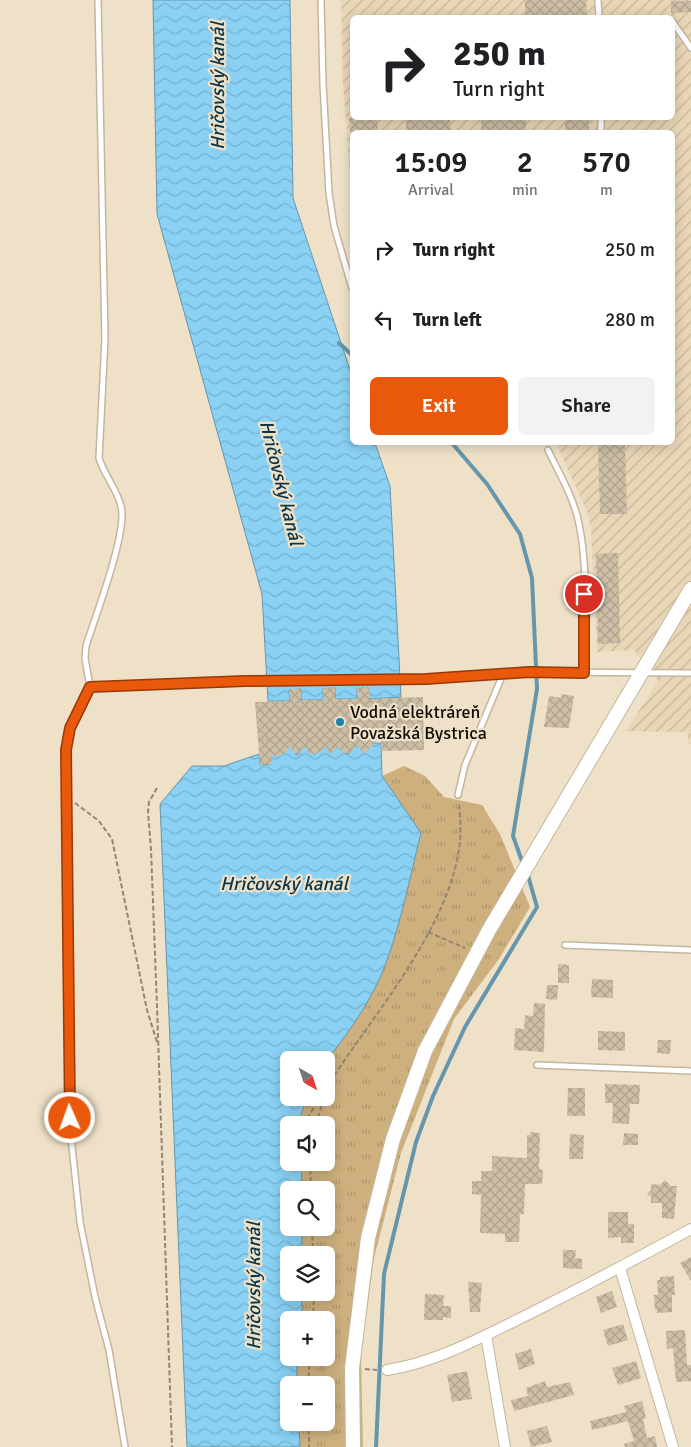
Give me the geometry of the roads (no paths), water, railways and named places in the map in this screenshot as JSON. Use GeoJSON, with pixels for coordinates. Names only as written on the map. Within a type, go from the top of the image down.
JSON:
{"type":"FeatureCollection","features":[{"type":"Feature","properties":{"kind":"main road"},"geometry":{"type":"LineString","coordinates":[[353,1447],[352,1368],[368,1238],[393,1139],[425,1051],[475,953],[691,589]]}},
{"type":"Feature","properties":{"kind":"street"},"geometry":{"type":"LineString","coordinates":[[387,1370],[410,1367],[486,1335],[620,1268],[691,1229]]}},
{"type":"Feature","properties":{"kind":"street"},"geometry":{"type":"LineString","coordinates":[[620,1268],[673,1447]]}},
{"type":"Feature","properties":{"kind":"street"},"geometry":{"type":"LineString","coordinates":[[486,1335],[505,1447]]}},
{"type":"Feature","properties":{"kind":"lane"},"geometry":{"type":"LineString","coordinates":[[98,0],[105,339],[98,453],[104,474],[118,499],[122,516],[120,536],[86,646],[85,658],[90,687],[70,728],[66,750],[71,1137],[88,1267],[109,1350],[126,1447]]}},
{"type":"Feature","properties":{"kind":"lane"},"geometry":{"type":"LineString","coordinates":[[321,0],[323,84],[330,193],[334,226],[350,281]]}},
{"type":"Feature","properties":{"kind":"lane"},"geometry":{"type":"LineString","coordinates":[[598,0],[599,15]]}},
{"type":"Feature","properties":{"kind":"lane"},"geometry":{"type":"LineString","coordinates":[[675,26],[691,48]]}},
{"type":"Feature","properties":{"kind":"lane"},"geometry":{"type":"LineString","coordinates":[[548,450],[568,490],[579,522],[584,554],[584,673]]}},
{"type":"Feature","properties":{"kind":"lane"},"geometry":{"type":"LineString","coordinates":[[90,687],[245,681],[426,679],[529,672],[691,673]]}},
{"type":"Feature","properties":{"kind":"lane"},"geometry":{"type":"LineString","coordinates":[[458,795],[465,765],[503,674]]}},
{"type":"Feature","properties":{"kind":"lane"},"geometry":{"type":"LineString","coordinates":[[565,945],[691,950]]}},
{"type":"Feature","properties":{"kind":"lane"},"geometry":{"type":"LineString","coordinates":[[537,1065],[691,1070]]}},
{"type":"Feature","properties":{"kind":"water","name":"Hričovský kanál"},"geometry":{"type":"Polygon","coordinates":[[[153,0],[290,0],[293,198],[350,370],[350,445],[376,445],[390,486],[401,697],[369,699],[360,688],[357,688],[357,699],[335,699],[335,688],[323,689],[323,700],[301,700],[301,689],[289,690],[290,701],[268,701],[262,594],[157,214],[153,0]]]}},
{"type":"Feature","properties":{"kind":"water","name":"Hričovský kanál"},"geometry":{"type":"Polygon","coordinates":[[[381,743],[382,776],[421,833],[390,952],[370,998],[352,1026],[334,1051],[280,1051],[280,1106],[304,1106],[301,1116],[280,1116],[280,1171],[301,1171],[302,1181],[280,1181],[280,1236],[302,1236],[302,1246],[280,1246],[280,1301],[302,1301],[302,1311],[280,1311],[280,1366],[297,1366],[297,1376],[280,1376],[280,1431],[299,1431],[300,1447],[187,1447],[160,804],[192,766],[224,766],[259,754],[260,765],[270,764],[271,750],[283,755],[284,746],[295,746],[296,755],[299,754],[298,746],[309,745],[310,753],[316,754],[318,745],[329,745],[330,754],[332,745],[343,745],[345,754],[350,753],[352,744],[381,743]]]}},
{"type":"Feature","properties":{"kind":"waterway"},"geometry":{"type":"LineString","coordinates":[[339,343],[350,353]]}},
{"type":"Feature","properties":{"kind":"waterway"},"geometry":{"type":"LineString","coordinates":[[454,445],[487,484],[520,534],[532,578],[537,689],[513,836],[523,864]]}},
{"type":"Feature","properties":{"kind":"waterway"},"geometry":{"type":"LineString","coordinates":[[376,1447],[384,1274],[416,1142],[433,1096],[465,1027],[537,907],[527,872]]}},
{"type":"Feature","properties":{"kind":"place","name":"Vodná elektráreň Považská Bystrica"},"geometry":{"type":"Point","coordinates":[340,722]}}]}
